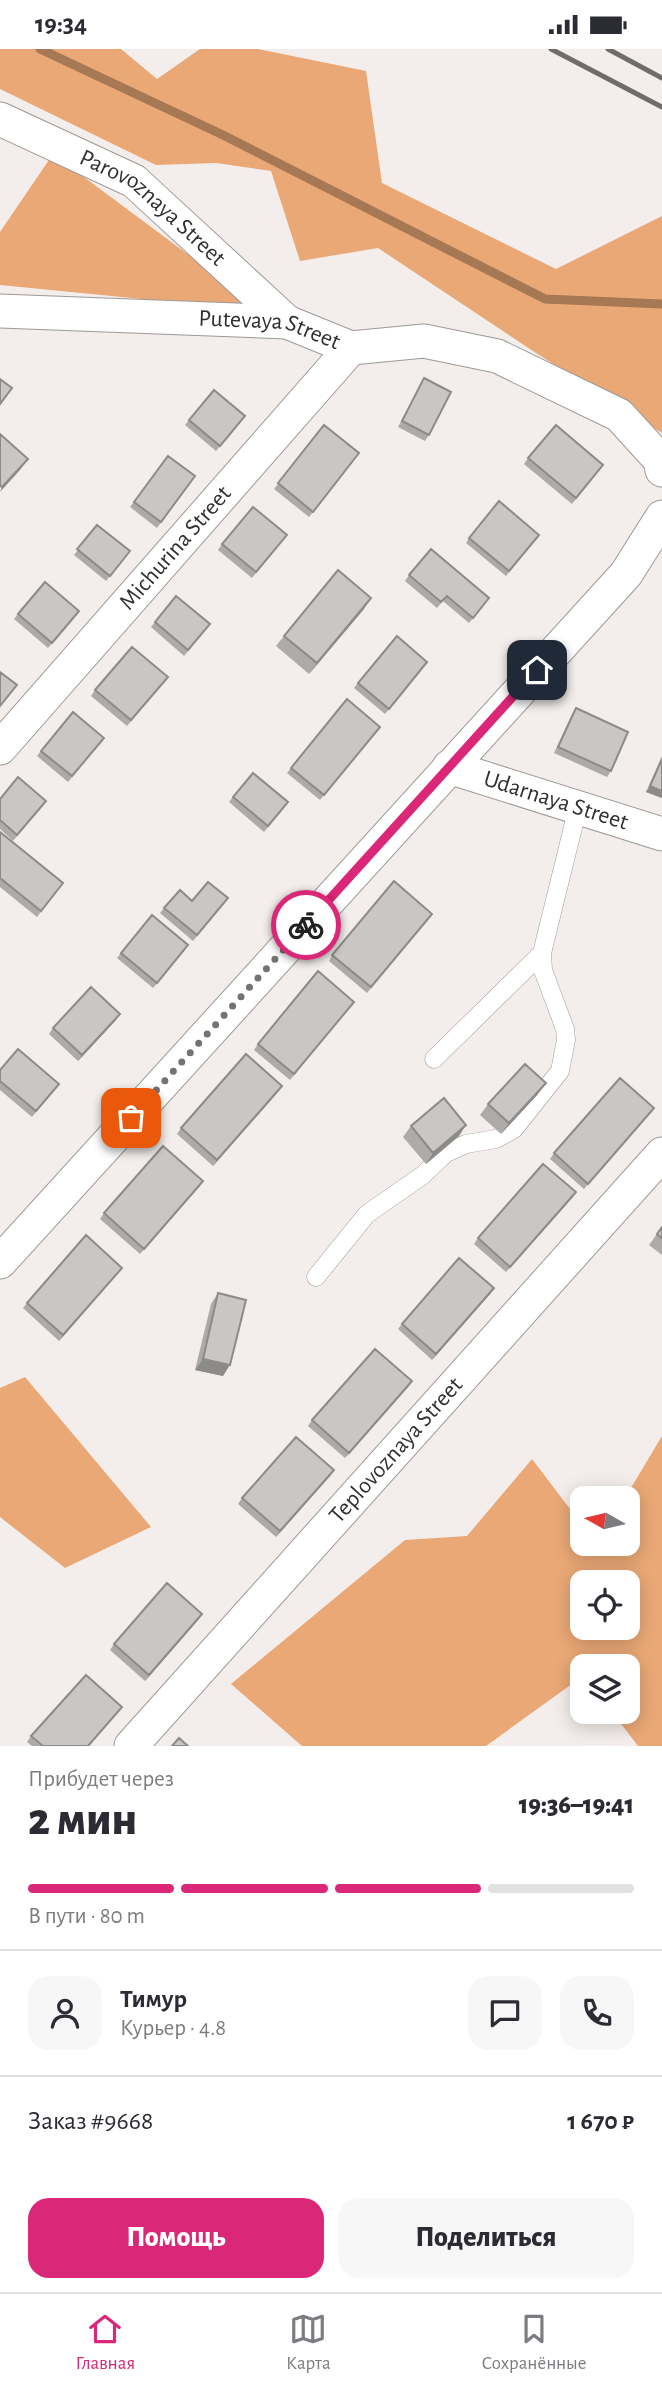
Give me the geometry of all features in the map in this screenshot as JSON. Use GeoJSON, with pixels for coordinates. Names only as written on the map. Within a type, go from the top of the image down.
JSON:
{"type":"FeatureCollection","features":[{"type":"Feature","properties":{"kind":"street","name":"Parovoznaya Street"},"geometry":{"type":"LineString","coordinates":[[0,119],[134,181],[287,322]]}},
{"type":"Feature","properties":{"kind":"street","name":"Putevaya Street"},"geometry":{"type":"LineString","coordinates":[[0,311],[287,322],[351,348],[424,341],[497,356],[619,415],[660,460],[662,470]]}},
{"type":"Feature","properties":{"kind":"street","name":"Michurina Street"},"geometry":{"type":"LineString","coordinates":[[0,748],[351,348]]}},
{"type":"Feature","properties":{"kind":"street","name":"Udarnaya Street"},"geometry":{"type":"LineString","coordinates":[[0,1262],[625,574],[662,517]]}},
{"type":"Feature","properties":{"kind":"street","name":"Udarnaya Street"},"geometry":{"type":"LineString","coordinates":[[449,767],[662,834]]}},
{"type":"Feature","properties":{"kind":"street","name":"Teplovoznaya Street"},"geometry":{"type":"LineString","coordinates":[[131,1746],[662,1154]]}},
{"type":"Feature","properties":{"kind":"lane"},"geometry":{"type":"LineString","coordinates":[[316,1277],[367,1214],[423,1174],[446,1153],[466,1144],[496,1139],[514,1129],[560,1071],[566,1040],[565,1029],[543,970],[542,953],[578,807]]}},
{"type":"Feature","properties":{"kind":"lane"},"geometry":{"type":"LineString","coordinates":[[434,1059],[542,953]]}},
{"type":"Feature","properties":{"kind":"shaded area"},"geometry":{"type":"Polygon","coordinates":[[[0,49],[121,49],[157,79],[200,49],[258,49],[366,71],[382,183],[556,269],[662,216],[662,433],[378,248],[300,261],[271,171],[216,163],[156,165],[0,89],[0,49]]]}},
{"type":"Feature","properties":{"kind":"shaded area"},"geometry":{"type":"Polygon","coordinates":[[[53,154],[264,311],[0,285],[0,232],[53,154]]]}},
{"type":"Feature","properties":{"kind":"shaded area"},"geometry":{"type":"Polygon","coordinates":[[[25,1377],[151,1527],[65,1568],[0,1517],[0,1388],[25,1377]]]}},
{"type":"Feature","properties":{"kind":"shaded area"},"geometry":{"type":"Polygon","coordinates":[[[662,1436],[662,1746],[638,1746],[621,1724],[640,1724],[640,1654],[570,1654],[570,1685],[486,1746],[302,1746],[231,1684],[405,1540],[467,1536],[532,1459],[570,1509],[570,1556],[640,1556],[640,1486],[632,1486],[662,1436]]]}},
{"type":"Feature","properties":{"kind":"building"},"geometry":{"type":"Polygon","coordinates":[[[424,378],[451,392],[429,435],[402,421],[424,378]]]}},
{"type":"Feature","properties":{"kind":"building"},"geometry":{"type":"Polygon","coordinates":[[[0,379],[12,388],[0,404],[0,379]]]}},
{"type":"Feature","properties":{"kind":"building"},"geometry":{"type":"Polygon","coordinates":[[[214,390],[245,416],[220,446],[189,420],[214,390]]]}},
{"type":"Feature","properties":{"kind":"building"},"geometry":{"type":"Polygon","coordinates":[[[324,425],[359,453],[313,512],[278,483],[324,425]]]}},
{"type":"Feature","properties":{"kind":"building"},"geometry":{"type":"Polygon","coordinates":[[[556,425],[603,465],[576,498],[528,458],[556,425]]]}},
{"type":"Feature","properties":{"kind":"building"},"geometry":{"type":"Polygon","coordinates":[[[0,434],[28,459],[2,487],[0,486],[0,434]]]}},
{"type":"Feature","properties":{"kind":"building"},"geometry":{"type":"Polygon","coordinates":[[[168,456],[195,476],[161,522],[134,502],[168,456]]]}},
{"type":"Feature","properties":{"kind":"building"},"geometry":{"type":"Polygon","coordinates":[[[499,501],[539,535],[509,571],[469,538],[499,501]]]}},
{"type":"Feature","properties":{"kind":"building"},"geometry":{"type":"Polygon","coordinates":[[[253,507],[287,535],[256,572],[222,544],[253,507]]]}},
{"type":"Feature","properties":{"kind":"building"},"geometry":{"type":"Polygon","coordinates":[[[97,525],[130,551],[110,576],[77,549],[97,525]]]}},
{"type":"Feature","properties":{"kind":"building"},"geometry":{"type":"Polygon","coordinates":[[[431,549],[489,598],[473,618],[447,596],[441,602],[409,575],[431,549]]]}},
{"type":"Feature","properties":{"kind":"building"},"geometry":{"type":"Polygon","coordinates":[[[338,570],[371,598],[317,663],[284,636],[338,570]]]}},
{"type":"Feature","properties":{"kind":"building"},"geometry":{"type":"Polygon","coordinates":[[[45,582],[79,611],[52,643],[18,614],[45,582]]]}},
{"type":"Feature","properties":{"kind":"building"},"geometry":{"type":"Polygon","coordinates":[[[176,596],[210,624],[188,650],[155,622],[176,596]]]}},
{"type":"Feature","properties":{"kind":"building"},"geometry":{"type":"Polygon","coordinates":[[[397,636],[427,662],[389,709],[358,683],[397,636]]]}},
{"type":"Feature","properties":{"kind":"building"},"geometry":{"type":"Polygon","coordinates":[[[132,647],[168,677],[131,720],[95,690],[132,647]]]}},
{"type":"Feature","properties":{"kind":"building"},"geometry":{"type":"Polygon","coordinates":[[[0,672],[17,685],[0,706],[0,672]]]}},
{"type":"Feature","properties":{"kind":"building"},"geometry":{"type":"Polygon","coordinates":[[[347,699],[380,727],[324,795],[291,768],[347,699]]]}},
{"type":"Feature","properties":{"kind":"building"},"geometry":{"type":"Polygon","coordinates":[[[576,708],[628,732],[611,771],[558,747],[576,708]]]}},
{"type":"Feature","properties":{"kind":"building"},"geometry":{"type":"Polygon","coordinates":[[[73,712],[104,738],[72,776],[41,751],[73,712]]]}},
{"type":"Feature","properties":{"kind":"building"},"geometry":{"type":"Polygon","coordinates":[[[662,759],[662,791],[650,786],[662,759]]]}},
{"type":"Feature","properties":{"kind":"building"},"geometry":{"type":"Polygon","coordinates":[[[253,773],[288,802],[268,826],[233,797],[253,773]]]}},
{"type":"Feature","properties":{"kind":"building"},"geometry":{"type":"Polygon","coordinates":[[[18,777],[46,801],[17,835],[0,820],[0,799],[18,777]]]}},
{"type":"Feature","properties":{"kind":"building"},"geometry":{"type":"Polygon","coordinates":[[[0,832],[63,883],[41,911],[0,878],[0,832]]]}},
{"type":"Feature","properties":{"kind":"building"},"geometry":{"type":"Polygon","coordinates":[[[394,881],[432,914],[371,987],[332,955],[394,881]]]}},
{"type":"Feature","properties":{"kind":"building"},"geometry":{"type":"Polygon","coordinates":[[[208,882],[228,898],[197,935],[164,908],[180,890],[192,901],[208,882]]]}},
{"type":"Feature","properties":{"kind":"building"},"geometry":{"type":"Polygon","coordinates":[[[152,915],[188,945],[157,983],[121,953],[152,915]]]}},
{"type":"Feature","properties":{"kind":"building"},"geometry":{"type":"Polygon","coordinates":[[[318,971],[354,1002],[294,1074],[258,1044],[318,971]]]}},
{"type":"Feature","properties":{"kind":"building"},"geometry":{"type":"Polygon","coordinates":[[[91,987],[120,1014],[82,1055],[53,1028],[91,987]]]}},
{"type":"Feature","properties":{"kind":"building"},"geometry":{"type":"Polygon","coordinates":[[[18,1049],[59,1084],[36,1111],[0,1081],[0,1070],[18,1049]]]}},
{"type":"Feature","properties":{"kind":"building"},"geometry":{"type":"Polygon","coordinates":[[[246,1054],[282,1086],[217,1160],[181,1128],[246,1054]]]}},
{"type":"Feature","properties":{"kind":"building"},"geometry":{"type":"Polygon","coordinates":[[[525,1064],[546,1083],[509,1123],[488,1104],[525,1064]]]}},
{"type":"Feature","properties":{"kind":"building"},"geometry":{"type":"Polygon","coordinates":[[[620,1078],[654,1108],[588,1184],[554,1153],[620,1078]]]}},
{"type":"Feature","properties":{"kind":"building"},"geometry":{"type":"Polygon","coordinates":[[[444,1098],[466,1125],[433,1153],[411,1126],[444,1098]]]}},
{"type":"Feature","properties":{"kind":"building"},"geometry":{"type":"Polygon","coordinates":[[[163,1146],[203,1181],[144,1249],[104,1213],[163,1146]]]}},
{"type":"Feature","properties":{"kind":"building"},"geometry":{"type":"Polygon","coordinates":[[[543,1164],[576,1192],[510,1267],[478,1238],[543,1164]]]}},
{"type":"Feature","properties":{"kind":"building"},"geometry":{"type":"Polygon","coordinates":[[[86,1235],[122,1268],[63,1335],[27,1303],[86,1235]]]}},
{"type":"Feature","properties":{"kind":"building"},"geometry":{"type":"Polygon","coordinates":[[[459,1258],[494,1288],[436,1354],[402,1324],[459,1258]]]}},
{"type":"Feature","properties":{"kind":"building"},"geometry":{"type":"Polygon","coordinates":[[[218,1293],[246,1300],[230,1365],[203,1359],[218,1293]]]}},
{"type":"Feature","properties":{"kind":"building"},"geometry":{"type":"Polygon","coordinates":[[[375,1349],[412,1381],[349,1453],[312,1420],[375,1349]]]}},
{"type":"Feature","properties":{"kind":"building"},"geometry":{"type":"Polygon","coordinates":[[[296,1437],[334,1470],[280,1531],[242,1498],[296,1437]]]}},
{"type":"Feature","properties":{"kind":"building"},"geometry":{"type":"Polygon","coordinates":[[[167,1583],[202,1614],[149,1675],[114,1644],[167,1583]]]}},
{"type":"Feature","properties":{"kind":"building"},"geometry":{"type":"Polygon","coordinates":[[[86,1675],[122,1707],[88,1746],[43,1746],[31,1736],[86,1675]]]}},
{"type":"Feature","properties":{"kind":"building"},"geometry":{"type":"Polygon","coordinates":[[[179,1738],[188,1746],[172,1746],[179,1738]]]}},
{"type":"Feature","properties":{"kind":"waterway"},"geometry":{"type":"LineString","coordinates":[[40,49],[223,135],[545,299],[662,304]]}},
{"type":"Feature","properties":{"kind":"railway"},"geometry":{"type":"LineString","coordinates":[[551,49],[662,107]]}},
{"type":"Feature","properties":{"kind":"railway"},"geometry":{"type":"LineString","coordinates":[[608,49],[662,78]]}},
{"type":"Feature","properties":{"kind":"way so far"},"geometry":{"type":"LineString","coordinates":[[131,1118],[306,925]]}},
{"type":"Feature","properties":{"kind":"route"},"geometry":{"type":"LineString","coordinates":[[306,925],[537,670]]}}]}
